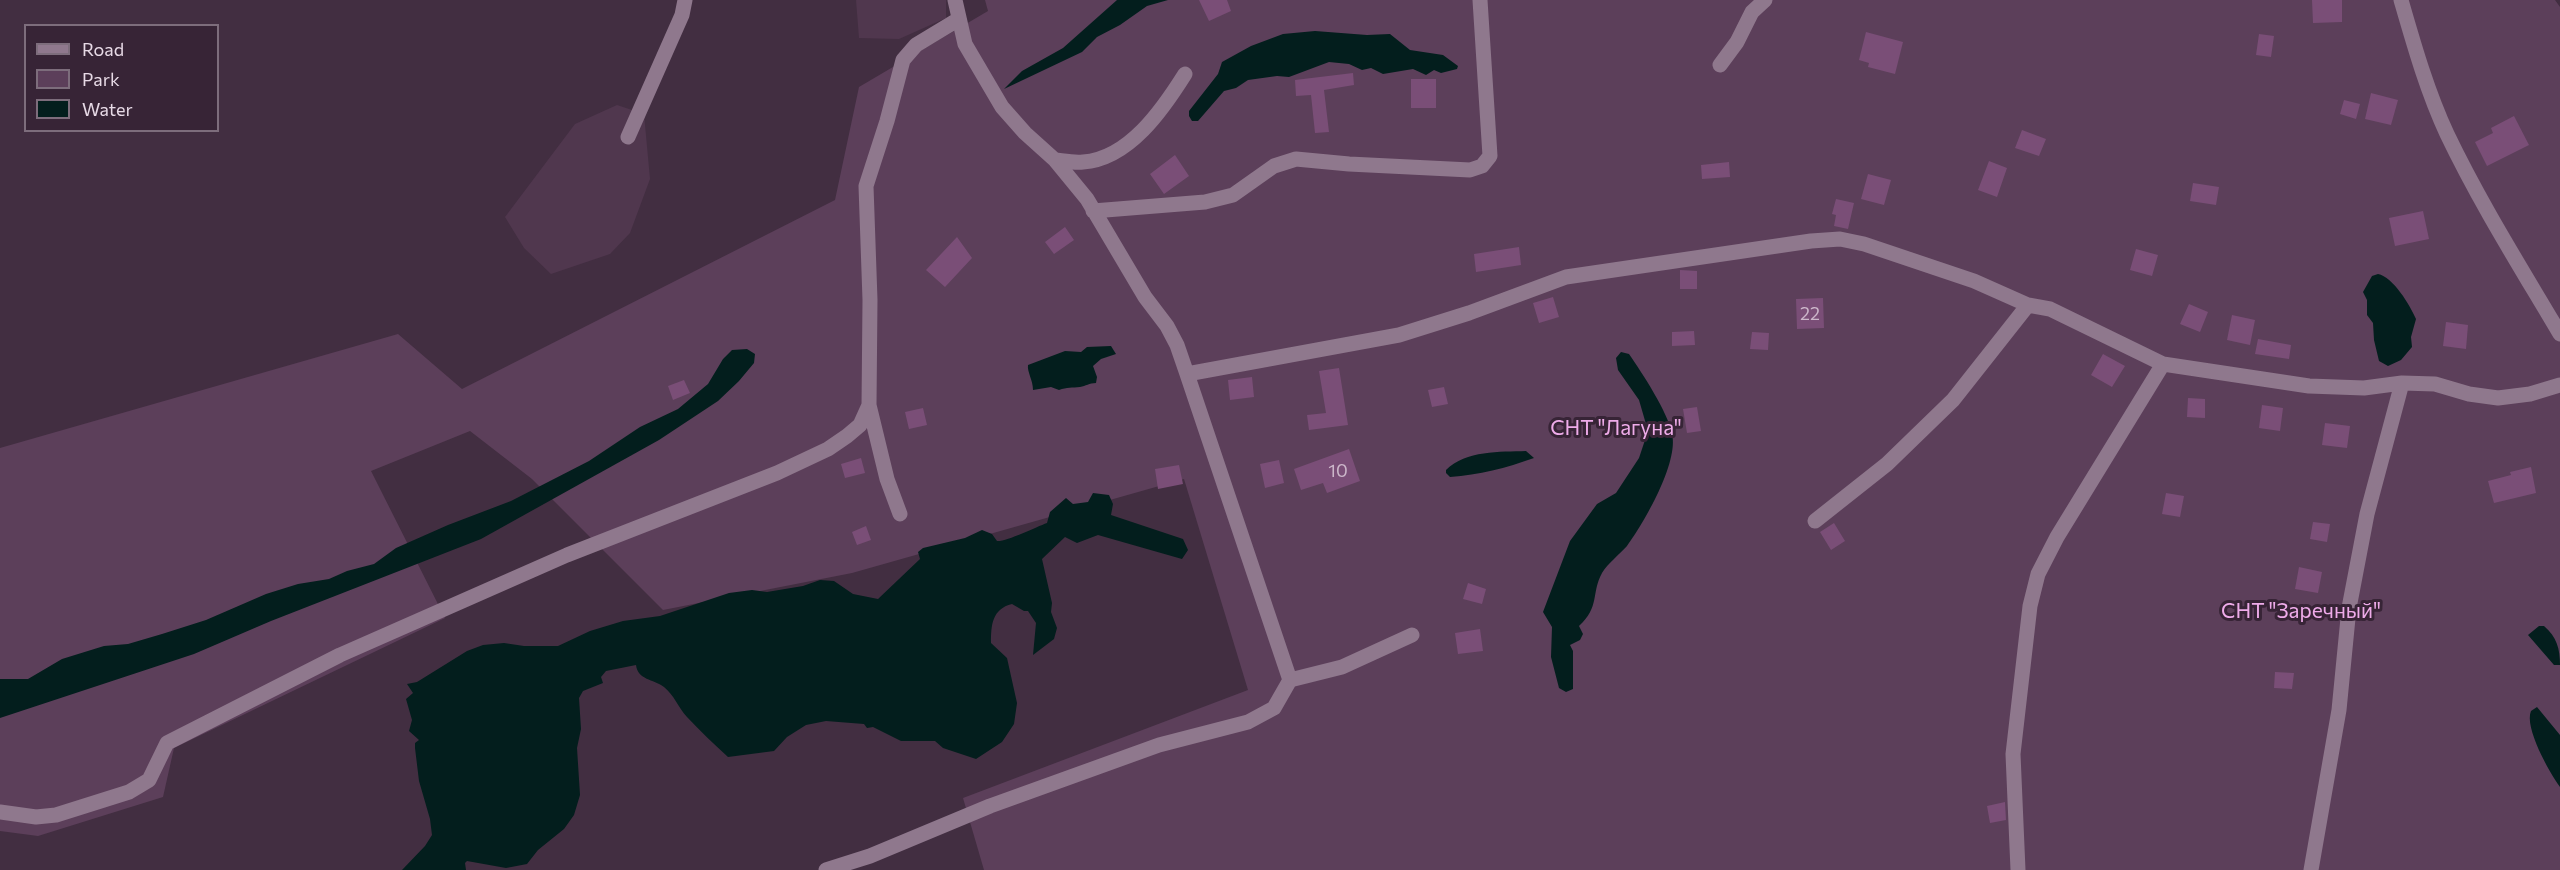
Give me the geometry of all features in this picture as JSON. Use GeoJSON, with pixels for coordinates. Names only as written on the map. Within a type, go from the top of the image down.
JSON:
{"type":"FeatureCollection","features":[{"type":"Feature","properties":{"kind":"street"},"geometry":{"type":"LineString","coordinates":[[628,137],[682,15],[685,0]]}},
{"type":"Feature","properties":{"kind":"street"},"geometry":{"type":"LineString","coordinates":[[956,0],[965,44],[1002,107],[1025,133],[1055,160],[1087,199],[1145,297],[1167,326],[1177,345],[1290,680]]}},
{"type":"Feature","properties":{"kind":"street"},"geometry":{"type":"LineString","coordinates":[[1094,211],[1205,202],[1233,195],[1274,166],[1296,159],[1470,170],[1482,166],[1490,156],[1480,0]]}},
{"type":"Feature","properties":{"kind":"street"},"geometry":{"type":"LineString","coordinates":[[1720,65],[1737,42],[1752,12],[1765,0]]}},
{"type":"Feature","properties":{"kind":"street"},"geometry":{"type":"LineString","coordinates":[[2401,0],[2422,71],[2446,133],[2495,226],[2560,334]]}},
{"type":"Feature","properties":{"kind":"street"},"geometry":{"type":"LineString","coordinates":[[900,514],[887,479],[869,405],[870,300],[866,186],[887,122],[903,60],[916,45],[959,19]]}},
{"type":"Feature","properties":{"kind":"street"},"geometry":{"type":"LineString","coordinates":[[1055,160],[1083,162],[1100,158],[1122,147],[1142,130],[1170,99],[1185,74]]}},
{"type":"Feature","properties":{"kind":"street"},"geometry":{"type":"LineString","coordinates":[[1187,374],[1334,349],[1399,335],[1469,313],[1566,277],[1811,241],[1840,239],[1864,244],[1974,281],[2028,305],[2050,309],[2163,364],[2309,386],[2364,388],[2403,383],[2436,384],[2469,394],[2498,398],[2530,394],[2560,385]]}},
{"type":"Feature","properties":{"kind":"street"},"geometry":{"type":"LineString","coordinates":[[1815,521],[1887,464],[1953,400],[2028,305]]}},
{"type":"Feature","properties":{"kind":"street"},"geometry":{"type":"LineString","coordinates":[[2018,870],[2013,753],[2030,606],[2038,574],[2057,537],[2163,364]]}},
{"type":"Feature","properties":{"kind":"street"},"geometry":{"type":"LineString","coordinates":[[2311,870],[2339,710],[2349,608],[2367,514],[2403,383]]}},
{"type":"Feature","properties":{"kind":"street"},"geometry":{"type":"LineString","coordinates":[[0,812],[36,817],[56,815],[129,792],[149,780],[167,743],[186,732],[340,655],[567,555],[777,473],[818,454],[860,425],[869,405]]}},
{"type":"Feature","properties":{"kind":"street"},"geometry":{"type":"LineString","coordinates":[[826,870],[870,856],[990,806],[1148,749],[1248,722],[1274,708],[1290,680],[1342,667],[1412,635]]}},
{"type":"Feature","properties":{"kind":"shaded area"},"geometry":{"type":"Polygon","coordinates":[[[856,0],[946,0],[946,18],[899,39],[859,38],[856,0]]]}},
{"type":"Feature","properties":{"kind":"shaded area"},"geometry":{"type":"Polygon","coordinates":[[[617,105],[644,114],[650,179],[630,233],[610,254],[551,274],[524,248],[505,217],[575,124],[617,105]]]}},
{"type":"Feature","properties":{"kind":"green space","name":"СНТ \"Лагуна\""},"geometry":{"type":"Polygon","coordinates":[[[985,0],[2555,0],[2560,7],[2560,870],[984,870],[963,798],[1248,690],[1184,479],[852,573],[663,610],[532,479],[470,431],[371,471],[445,618],[174,748],[163,797],[38,836],[0,831],[0,448],[398,334],[462,389],[835,200],[859,87],[988,11],[985,0]]]}},
{"type":"Feature","properties":{"kind":"water"},"geometry":{"type":"Polygon","coordinates":[[[1117,0],[1168,0],[1147,6],[1120,25],[1097,37],[1082,52],[1004,89],[1022,71],[1063,48],[1117,0]]]}},
{"type":"Feature","properties":{"kind":"water"},"geometry":{"type":"Polygon","coordinates":[[[1315,31],[1367,35],[1390,34],[1410,50],[1443,55],[1458,66],[1457,69],[1441,73],[1434,70],[1426,75],[1413,69],[1383,74],[1371,68],[1362,70],[1349,64],[1329,62],[1289,77],[1277,76],[1248,80],[1236,88],[1224,91],[1198,121],[1192,121],[1189,111],[1218,74],[1222,62],[1251,46],[1283,34],[1315,31]]]}},
{"type":"Feature","properties":{"kind":"water"},"geometry":{"type":"Polygon","coordinates":[[[2378,274],[2384,276],[2395,286],[2416,319],[2411,337],[2412,347],[2401,360],[2388,366],[2379,361],[2373,323],[2367,315],[2367,300],[2363,292],[2372,276],[2378,274]]]}},
{"type":"Feature","properties":{"kind":"water"},"geometry":{"type":"Polygon","coordinates":[[[1111,346],[1116,354],[1101,359],[1093,366],[1097,377],[1096,383],[1059,390],[1051,387],[1033,390],[1028,365],[1065,351],[1081,352],[1087,347],[1111,346]]]}},
{"type":"Feature","properties":{"kind":"water"},"geometry":{"type":"Polygon","coordinates":[[[747,349],[755,354],[754,363],[718,401],[659,440],[481,539],[271,621],[194,654],[0,718],[0,679],[28,679],[62,659],[104,646],[128,644],[162,634],[206,620],[266,594],[298,584],[329,579],[347,571],[374,564],[396,548],[511,501],[589,461],[640,427],[678,409],[708,384],[723,359],[732,350],[747,349]]]}},
{"type":"Feature","properties":{"kind":"water"},"geometry":{"type":"Polygon","coordinates":[[[1621,352],[1629,354],[1660,404],[1670,425],[1673,446],[1665,476],[1651,508],[1627,546],[1602,573],[1590,613],[1579,626],[1583,634],[1580,640],[1570,645],[1573,651],[1573,689],[1566,692],[1559,688],[1551,657],[1552,627],[1543,612],[1570,541],[1597,504],[1616,493],[1639,458],[1648,431],[1639,400],[1618,370],[1616,358],[1621,352]]]}},
{"type":"Feature","properties":{"kind":"water"},"geometry":{"type":"Polygon","coordinates":[[[1526,451],[1534,458],[1471,475],[1450,477],[1446,473],[1446,470],[1454,463],[1473,455],[1526,451]]]}},
{"type":"Feature","properties":{"kind":"water"},"geometry":{"type":"Polygon","coordinates":[[[1093,493],[1109,495],[1113,504],[1111,515],[1183,539],[1188,550],[1182,559],[1098,535],[1077,543],[1065,537],[1042,559],[1052,603],[1051,612],[1057,628],[1054,639],[1033,655],[1036,623],[1028,611],[1012,604],[1005,606],[997,614],[992,624],[991,643],[1007,658],[1017,703],[1014,724],[1002,742],[976,759],[943,748],[935,741],[901,741],[873,727],[867,728],[864,724],[826,721],[806,725],[787,737],[774,751],[728,757],[687,717],[664,687],[640,674],[636,665],[606,671],[601,677],[603,683],[583,691],[579,698],[581,729],[577,748],[580,795],[574,815],[564,829],[538,850],[527,864],[506,868],[467,861],[466,870],[402,870],[425,846],[432,835],[430,819],[419,781],[415,743],[419,740],[409,731],[412,720],[406,699],[413,693],[407,684],[417,682],[467,651],[483,645],[504,643],[524,646],[558,646],[590,631],[623,621],[660,616],[729,593],[752,590],[767,592],[803,586],[820,580],[834,581],[853,594],[878,599],[920,559],[918,552],[923,548],[965,538],[982,530],[992,534],[997,541],[1007,539],[1047,523],[1050,512],[1066,498],[1073,504],[1088,502],[1093,493]]]}},
{"type":"Feature","properties":{"kind":"water"},"geometry":{"type":"Polygon","coordinates":[[[2539,626],[2544,626],[2555,639],[2560,665],[2554,665],[2528,635],[2539,626]]]}},
{"type":"Feature","properties":{"kind":"water"},"geometry":{"type":"Polygon","coordinates":[[[2537,707],[2560,735],[2560,787],[2544,761],[2531,728],[2531,711],[2537,707]]]}},
{"type":"Feature","properties":{"kind":"building"},"geometry":{"type":"Polygon","coordinates":[[[1199,0],[1227,0],[1231,11],[1209,21],[1199,0]]]}},
{"type":"Feature","properties":{"kind":"building"},"geometry":{"type":"Polygon","coordinates":[[[2312,0],[2342,0],[2342,22],[2313,23],[2312,0]]]}},
{"type":"Feature","properties":{"kind":"building"},"geometry":{"type":"Polygon","coordinates":[[[1866,32],[1903,42],[1895,74],[1868,67],[1869,63],[1859,60],[1866,32]]]}},
{"type":"Feature","properties":{"kind":"building"},"geometry":{"type":"Polygon","coordinates":[[[2259,34],[2274,36],[2271,57],[2256,55],[2259,34]]]}},
{"type":"Feature","properties":{"kind":"building"},"geometry":{"type":"Polygon","coordinates":[[[1353,73],[1354,85],[1324,90],[1329,132],[1315,133],[1311,95],[1296,96],[1295,80],[1353,73]]]}},
{"type":"Feature","properties":{"kind":"building"},"geometry":{"type":"Polygon","coordinates":[[[1411,79],[1436,79],[1436,108],[1411,108],[1411,79]]]}},
{"type":"Feature","properties":{"kind":"building"},"geometry":{"type":"Polygon","coordinates":[[[2371,93],[2398,100],[2391,125],[2365,119],[2371,93]]]}},
{"type":"Feature","properties":{"kind":"building"},"geometry":{"type":"Polygon","coordinates":[[[2344,100],[2360,104],[2356,119],[2340,114],[2344,100]]]}},
{"type":"Feature","properties":{"kind":"building"},"geometry":{"type":"Polygon","coordinates":[[[2514,116],[2529,145],[2487,166],[2475,142],[2493,133],[2491,128],[2514,116]]]}},
{"type":"Feature","properties":{"kind":"building"},"geometry":{"type":"Polygon","coordinates":[[[2022,130],[2046,139],[2039,156],[2015,148],[2022,130]]]}},
{"type":"Feature","properties":{"kind":"building"},"geometry":{"type":"Polygon","coordinates":[[[1175,155],[1189,176],[1164,194],[1150,174],[1175,155]]]}},
{"type":"Feature","properties":{"kind":"building"},"geometry":{"type":"Polygon","coordinates":[[[1989,161],[2007,168],[1997,197],[1978,190],[1989,161]]]}},
{"type":"Feature","properties":{"kind":"building"},"geometry":{"type":"Polygon","coordinates":[[[1729,162],[1730,177],[1702,179],[1701,165],[1729,162]]]}},
{"type":"Feature","properties":{"kind":"building"},"geometry":{"type":"Polygon","coordinates":[[[1868,174],[1891,180],[1884,205],[1861,199],[1868,174]]]}},
{"type":"Feature","properties":{"kind":"building"},"geometry":{"type":"Polygon","coordinates":[[[2193,183],[2219,187],[2216,205],[2190,201],[2193,183]]]}},
{"type":"Feature","properties":{"kind":"building"},"geometry":{"type":"Polygon","coordinates":[[[1836,199],[1854,203],[1848,229],[1834,226],[1836,215],[1832,214],[1836,199]]]}},
{"type":"Feature","properties":{"kind":"building"},"geometry":{"type":"Polygon","coordinates":[[[2423,211],[2429,239],[2395,246],[2389,218],[2423,211]]]}},
{"type":"Feature","properties":{"kind":"building"},"geometry":{"type":"Polygon","coordinates":[[[1065,227],[1074,240],[1054,254],[1045,242],[1065,227]]]}},
{"type":"Feature","properties":{"kind":"building"},"geometry":{"type":"Polygon","coordinates":[[[957,237],[972,258],[945,287],[926,270],[957,237]]]}},
{"type":"Feature","properties":{"kind":"building"},"geometry":{"type":"Polygon","coordinates":[[[1519,247],[1521,265],[1476,272],[1474,254],[1519,247]]]}},
{"type":"Feature","properties":{"kind":"building"},"geometry":{"type":"Polygon","coordinates":[[[2136,249],[2158,255],[2152,276],[2130,270],[2136,249]]]}},
{"type":"Feature","properties":{"kind":"building"},"geometry":{"type":"Polygon","coordinates":[[[1680,270],[1697,271],[1697,289],[1680,289],[1680,270]]]}},
{"type":"Feature","properties":{"kind":"building"},"geometry":{"type":"Polygon","coordinates":[[[1553,297],[1559,317],[1539,323],[1533,303],[1553,297]]]}},
{"type":"Feature","properties":{"kind":"building"},"geometry":{"type":"Polygon","coordinates":[[[1823,298],[1824,328],[1797,329],[1796,299],[1823,298]]]}},
{"type":"Feature","properties":{"kind":"building"},"geometry":{"type":"Polygon","coordinates":[[[2189,304],[2208,312],[2200,332],[2180,324],[2189,304]]]}},
{"type":"Feature","properties":{"kind":"building"},"geometry":{"type":"Polygon","coordinates":[[[2232,315],[2255,320],[2250,345],[2227,340],[2232,315]]]}},
{"type":"Feature","properties":{"kind":"building"},"geometry":{"type":"Polygon","coordinates":[[[2446,322],[2468,325],[2466,349],[2443,346],[2446,322]]]}},
{"type":"Feature","properties":{"kind":"building"},"geometry":{"type":"Polygon","coordinates":[[[1694,331],[1695,345],[1672,346],[1672,332],[1694,331]]]}},
{"type":"Feature","properties":{"kind":"building"},"geometry":{"type":"Polygon","coordinates":[[[1752,332],[1769,333],[1768,350],[1750,349],[1752,332]]]}},
{"type":"Feature","properties":{"kind":"building"},"geometry":{"type":"Polygon","coordinates":[[[2258,339],[2291,345],[2289,359],[2255,354],[2258,339]]]}},
{"type":"Feature","properties":{"kind":"building"},"geometry":{"type":"Polygon","coordinates":[[[2103,354],[2125,366],[2112,387],[2091,375],[2103,354]]]}},
{"type":"Feature","properties":{"kind":"building"},"geometry":{"type":"Polygon","coordinates":[[[1339,368],[1348,425],[1309,430],[1307,415],[1326,413],[1319,371],[1339,368]]]}},
{"type":"Feature","properties":{"kind":"building"},"geometry":{"type":"Polygon","coordinates":[[[1252,377],[1254,397],[1230,400],[1228,380],[1252,377]]]}},
{"type":"Feature","properties":{"kind":"building"},"geometry":{"type":"Polygon","coordinates":[[[684,380],[690,393],[673,400],[668,386],[684,380]]]}},
{"type":"Feature","properties":{"kind":"building"},"geometry":{"type":"Polygon","coordinates":[[[1444,387],[1448,404],[1432,407],[1428,390],[1444,387]]]}},
{"type":"Feature","properties":{"kind":"building"},"geometry":{"type":"Polygon","coordinates":[[[2188,398],[2205,399],[2205,418],[2187,417],[2188,398]]]}},
{"type":"Feature","properties":{"kind":"building"},"geometry":{"type":"Polygon","coordinates":[[[2262,405],[2283,408],[2280,431],[2259,428],[2262,405]]]}},
{"type":"Feature","properties":{"kind":"building"},"geometry":{"type":"Polygon","coordinates":[[[1697,407],[1701,431],[1687,433],[1683,409],[1697,407]]]}},
{"type":"Feature","properties":{"kind":"building"},"geometry":{"type":"Polygon","coordinates":[[[923,408],[927,425],[909,429],[905,412],[923,408]]]}},
{"type":"Feature","properties":{"kind":"building"},"geometry":{"type":"Polygon","coordinates":[[[2325,423],[2350,426],[2347,448],[2322,445],[2325,423]]]}},
{"type":"Feature","properties":{"kind":"building"},"geometry":{"type":"Polygon","coordinates":[[[1349,449],[1360,481],[1327,493],[1323,483],[1301,490],[1294,469],[1349,449]]]}},
{"type":"Feature","properties":{"kind":"building"},"geometry":{"type":"Polygon","coordinates":[[[861,458],[865,473],[845,478],[841,464],[861,458]]]}},
{"type":"Feature","properties":{"kind":"building"},"geometry":{"type":"Polygon","coordinates":[[[1279,460],[1284,483],[1265,488],[1260,464],[1279,460]]]}},
{"type":"Feature","properties":{"kind":"building"},"geometry":{"type":"Polygon","coordinates":[[[1179,465],[1183,484],[1158,489],[1155,469],[1179,465]]]}},
{"type":"Feature","properties":{"kind":"building"},"geometry":{"type":"Polygon","coordinates":[[[2531,467],[2536,493],[2494,503],[2488,481],[2531,467]]]}},
{"type":"Feature","properties":{"kind":"building"},"geometry":{"type":"Polygon","coordinates":[[[2166,493],[2184,496],[2180,517],[2162,514],[2166,493]]]}},
{"type":"Feature","properties":{"kind":"building"},"geometry":{"type":"Polygon","coordinates":[[[2313,522],[2330,524],[2327,542],[2310,539],[2313,522]]]}},
{"type":"Feature","properties":{"kind":"building"},"geometry":{"type":"Polygon","coordinates":[[[1834,523],[1845,541],[1831,550],[1820,532],[1834,523]]]}},
{"type":"Feature","properties":{"kind":"building"},"geometry":{"type":"Polygon","coordinates":[[[866,526],[871,540],[857,545],[852,532],[866,526]]]}},
{"type":"Feature","properties":{"kind":"building"},"geometry":{"type":"Polygon","coordinates":[[[2299,567],[2322,572],[2318,593],[2295,589],[2299,567]]]}},
{"type":"Feature","properties":{"kind":"building"},"geometry":{"type":"Polygon","coordinates":[[[1468,583],[1486,589],[1482,604],[1463,599],[1468,583]]]}},
{"type":"Feature","properties":{"kind":"building"},"geometry":{"type":"Polygon","coordinates":[[[1480,629],[1483,651],[1458,654],[1455,633],[1480,629]]]}},
{"type":"Feature","properties":{"kind":"building"},"geometry":{"type":"Polygon","coordinates":[[[2275,672],[2294,673],[2292,689],[2274,688],[2275,672]]]}},
{"type":"Feature","properties":{"kind":"building"},"geometry":{"type":"Polygon","coordinates":[[[2005,802],[2006,820],[1990,823],[1987,806],[2005,802]]]}},
{"type":"Feature","properties":{"kind":"park label","name":"СНТ \"Заречный\""},"geometry":{"type":"Point","coordinates":[2301,611]}}]}
